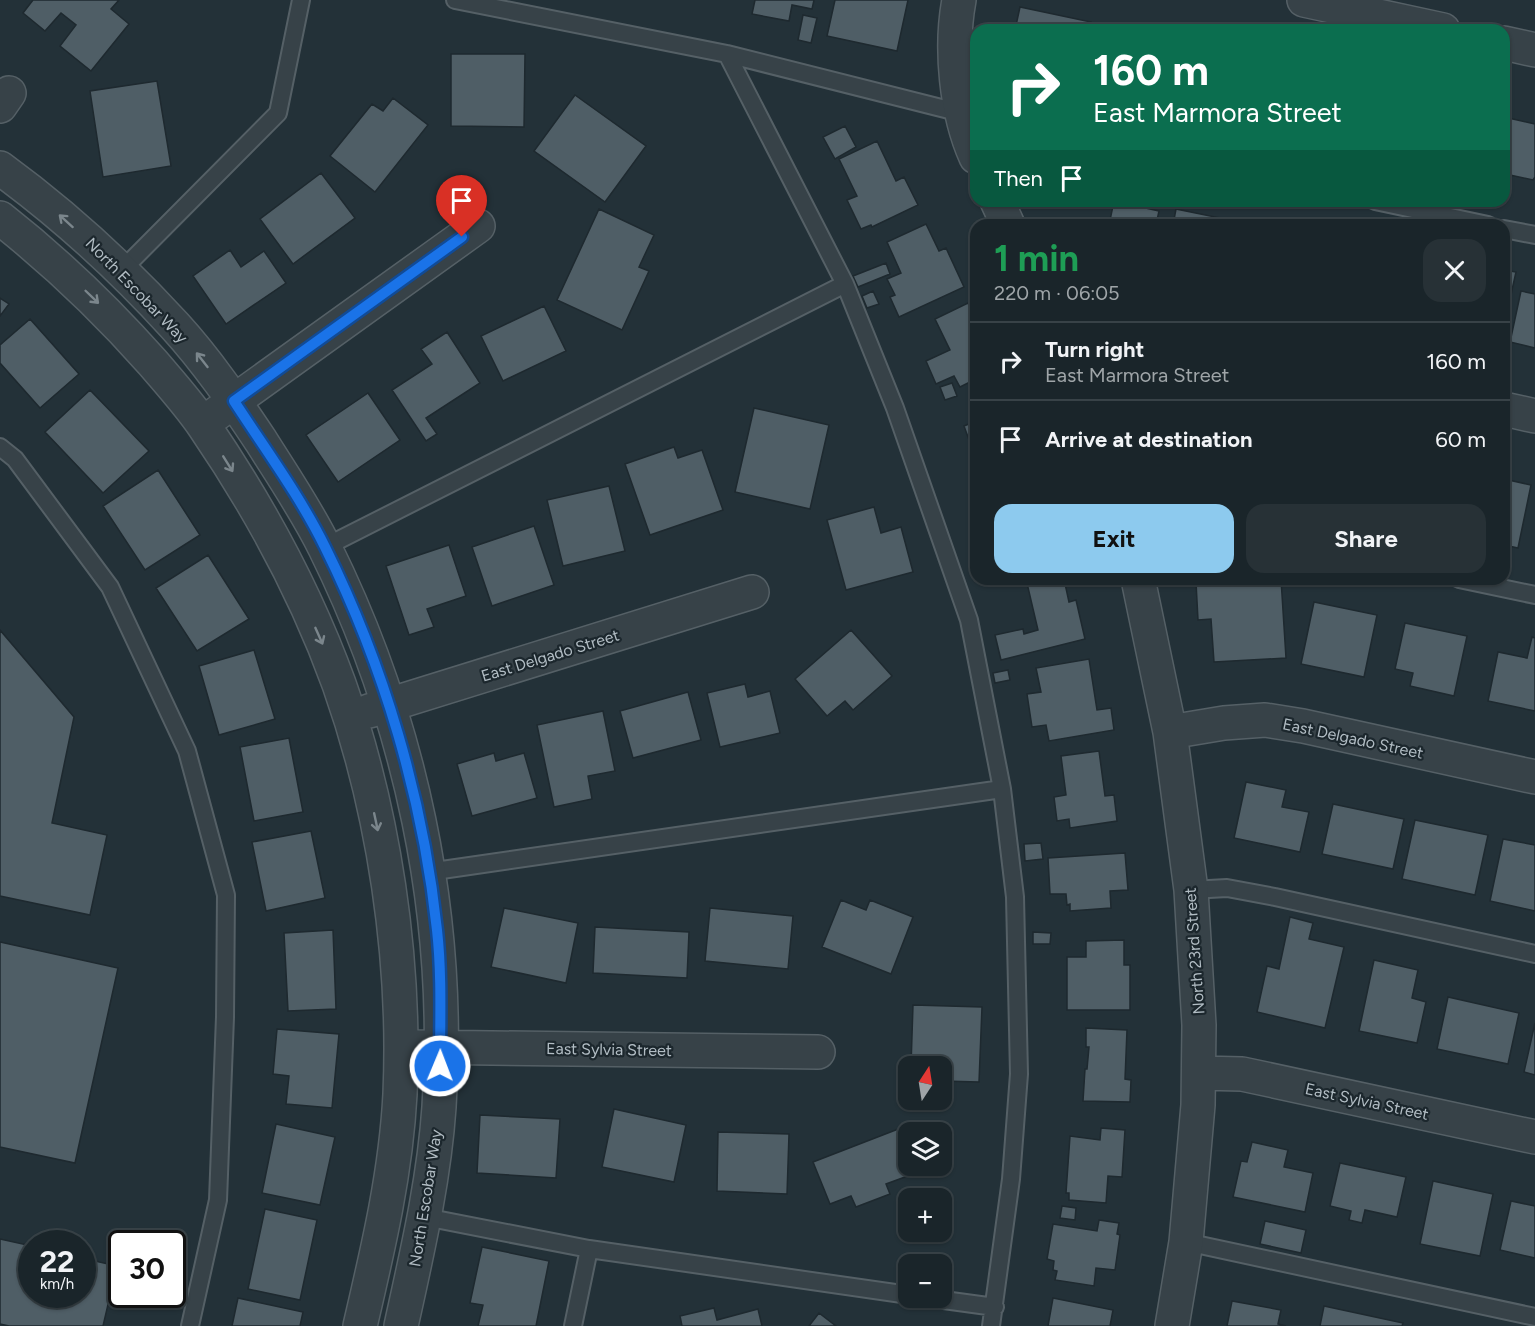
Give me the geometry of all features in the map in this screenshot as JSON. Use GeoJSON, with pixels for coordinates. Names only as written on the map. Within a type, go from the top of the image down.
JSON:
{"type":"FeatureCollection","features":[{"type":"Feature","properties":{"kind":"street"},"geometry":{"type":"LineString","coordinates":[[958,0],[954,54],[970,115],[970,142]]}},
{"type":"Feature","properties":{"kind":"street"},"geometry":{"type":"LineString","coordinates":[[1304,0],[1415,24]]}},
{"type":"Feature","properties":{"kind":"street"},"geometry":{"type":"LineString","coordinates":[[1510,44],[1535,50]]}},
{"type":"Feature","properties":{"kind":"street","name":"North Escobar Way"},"geometry":{"type":"LineString","coordinates":[[0,168],[44,201],[121,271],[177,327],[234,401],[301,504],[325,547],[358,621],[389,705],[411,782],[428,872],[437,930],[440,992],[439,1104],[434,1163],[425,1217],[401,1326]]}},
{"type":"Feature","properties":{"kind":"street"},"geometry":{"type":"LineString","coordinates":[[0,218],[43,252],[121,326],[203,424],[247,494],[287,567],[323,644],[349,717],[377,823],[399,968],[400,1094],[391,1187],[360,1326]]}},
{"type":"Feature","properties":{"kind":"street"},"geometry":{"type":"LineString","coordinates":[[203,424],[478,226]]}},
{"type":"Feature","properties":{"kind":"street"},"geometry":{"type":"LineString","coordinates":[[1510,411],[1535,416]]}},
{"type":"Feature","properties":{"kind":"street","name":"North 23rd Street"},"geometry":{"type":"LineString","coordinates":[[1139,585],[1170,732],[1191,890],[1199,1026],[1198,1105],[1186,1242],[1172,1326]]}},
{"type":"Feature","properties":{"kind":"street","name":"East Delgado Street"},"geometry":{"type":"LineString","coordinates":[[349,717],[752,592]]}},
{"type":"Feature","properties":{"kind":"street","name":"East Delgado Street"},"geometry":{"type":"LineString","coordinates":[[1170,732],[1224,723],[1265,720],[1535,777]]}},
{"type":"Feature","properties":{"kind":"street","name":"East Sylvia Street"},"geometry":{"type":"LineString","coordinates":[[400,1047],[818,1052]]}},
{"type":"Feature","properties":{"kind":"street","name":"East Sylvia Street"},"geometry":{"type":"LineString","coordinates":[[1199,1073],[1242,1074],[1535,1137]]}},
{"type":"Feature","properties":{"kind":"lane"},"geometry":{"type":"LineString","coordinates":[[121,271],[278,113],[301,0]]}},
{"type":"Feature","properties":{"kind":"lane"},"geometry":{"type":"LineString","coordinates":[[455,0],[727,54],[970,115]]}},
{"type":"Feature","properties":{"kind":"lane"},"geometry":{"type":"LineString","coordinates":[[727,54],[844,284],[895,408],[969,620],[1002,789],[1016,897],[1019,1074],[1011,1179],[991,1326]]}},
{"type":"Feature","properties":{"kind":"lane"},"geometry":{"type":"LineString","coordinates":[[1403,207],[1460,219]]}},
{"type":"Feature","properties":{"kind":"lane"},"geometry":{"type":"LineString","coordinates":[[1510,229],[1535,235]]}},
{"type":"Feature","properties":{"kind":"lane"},"geometry":{"type":"LineString","coordinates":[[325,547],[844,284]]}},
{"type":"Feature","properties":{"kind":"lane"},"geometry":{"type":"LineString","coordinates":[[0,447],[15,459],[110,587],[187,751],[226,895],[225,1017],[218,1200],[190,1326]]}},
{"type":"Feature","properties":{"kind":"lane"},"geometry":{"type":"LineString","coordinates":[[1488,585],[1535,595]]}},
{"type":"Feature","properties":{"kind":"lane"},"geometry":{"type":"LineString","coordinates":[[428,872],[1002,789]]}},
{"type":"Feature","properties":{"kind":"lane"},"geometry":{"type":"LineString","coordinates":[[1191,890],[1227,888],[1265,895],[1535,954]]}},
{"type":"Feature","properties":{"kind":"lane"},"geometry":{"type":"LineString","coordinates":[[425,1217],[589,1249],[898,1293]]}},
{"type":"Feature","properties":{"kind":"lane"},"geometry":{"type":"LineString","coordinates":[[1186,1242],[1535,1317]]}},
{"type":"Feature","properties":{"kind":"lane"},"geometry":{"type":"LineString","coordinates":[[573,1326],[589,1249]]}},
{"type":"Feature","properties":{"kind":"lane"},"geometry":{"type":"LineString","coordinates":[[952,1301],[995,1307]]}},
{"type":"Feature","properties":{"kind":"building"},"geometry":{"type":"Polygon","coordinates":[[[33,0],[119,0],[111,9],[129,24],[91,71],[60,46],[76,25],[61,13],[45,31],[23,13],[33,0]]]}},
{"type":"Feature","properties":{"kind":"building"},"geometry":{"type":"Polygon","coordinates":[[[755,0],[814,0],[812,9],[792,5],[789,21],[752,14],[755,0]]]}},
{"type":"Feature","properties":{"kind":"building"},"geometry":{"type":"Polygon","coordinates":[[[835,0],[908,0],[897,51],[827,36],[835,0]]]}},
{"type":"Feature","properties":{"kind":"building"},"geometry":{"type":"Polygon","coordinates":[[[1020,7],[1091,22],[1090,24],[1016,24],[1020,7]]]}},
{"type":"Feature","properties":{"kind":"building"},"geometry":{"type":"Polygon","coordinates":[[[803,15],[817,18],[811,43],[798,40],[803,15]]]}},
{"type":"Feature","properties":{"kind":"building"},"geometry":{"type":"Polygon","coordinates":[[[451,54],[525,54],[524,127],[451,126],[451,54]]]}},
{"type":"Feature","properties":{"kind":"building"},"geometry":{"type":"Polygon","coordinates":[[[157,81],[171,166],[103,177],[90,91],[157,81]]]}},
{"type":"Feature","properties":{"kind":"building"},"geometry":{"type":"Polygon","coordinates":[[[575,95],[646,146],[605,202],[534,151],[575,95]]]}},
{"type":"Feature","properties":{"kind":"building"},"geometry":{"type":"Polygon","coordinates":[[[393,98],[428,125],[375,192],[330,156],[372,104],[383,111],[393,98]]]}},
{"type":"Feature","properties":{"kind":"building"},"geometry":{"type":"Polygon","coordinates":[[[1510,118],[1535,124],[1535,177],[1533,180],[1510,175],[1510,118]]]}},
{"type":"Feature","properties":{"kind":"building"},"geometry":{"type":"Polygon","coordinates":[[[845,126],[856,147],[835,159],[823,137],[845,126]]]}},
{"type":"Feature","properties":{"kind":"building"},"geometry":{"type":"Polygon","coordinates":[[[877,141],[896,181],[904,177],[918,205],[872,227],[871,225],[861,229],[847,200],[857,196],[839,159],[877,141]]]}},
{"type":"Feature","properties":{"kind":"building"},"geometry":{"type":"Polygon","coordinates":[[[321,173],[355,218],[293,264],[260,219],[321,173]]]}},
{"type":"Feature","properties":{"kind":"building"},"geometry":{"type":"Polygon","coordinates":[[[1113,207],[1141,207],[1159,211],[1157,219],[1110,219],[1113,207]]]}},
{"type":"Feature","properties":{"kind":"building"},"geometry":{"type":"Polygon","coordinates":[[[599,209],[654,235],[639,267],[649,271],[622,330],[557,300],[599,209]]]}},
{"type":"Feature","properties":{"kind":"building"},"geometry":{"type":"Polygon","coordinates":[[[1176,209],[1225,219],[1174,219],[1176,209]]]}},
{"type":"Feature","properties":{"kind":"building"},"geometry":{"type":"Polygon","coordinates":[[[926,224],[939,251],[946,248],[964,287],[899,317],[890,297],[895,295],[887,279],[901,273],[887,242],[926,224]]]}},
{"type":"Feature","properties":{"kind":"building"},"geometry":{"type":"Polygon","coordinates":[[[230,250],[241,267],[264,251],[286,283],[226,324],[193,276],[230,250]]]}},
{"type":"Feature","properties":{"kind":"building"},"geometry":{"type":"Polygon","coordinates":[[[886,263],[890,274],[858,287],[853,276],[886,263]]]}},
{"type":"Feature","properties":{"kind":"building"},"geometry":{"type":"Polygon","coordinates":[[[1510,271],[1516,272],[1510,299],[1510,271]]]}},
{"type":"Feature","properties":{"kind":"building"},"geometry":{"type":"Polygon","coordinates":[[[873,291],[879,304],[867,308],[862,296],[873,291]]]}},
{"type":"Feature","properties":{"kind":"building"},"geometry":{"type":"Polygon","coordinates":[[[1521,291],[1535,294],[1535,348],[1510,342],[1521,291]]]}},
{"type":"Feature","properties":{"kind":"building"},"geometry":{"type":"Polygon","coordinates":[[[0,298],[9,304],[0,316],[0,298]]]}},
{"type":"Feature","properties":{"kind":"building"},"geometry":{"type":"Polygon","coordinates":[[[968,303],[970,307],[970,382],[960,387],[954,376],[936,384],[926,361],[950,350],[935,319],[968,303]]]}},
{"type":"Feature","properties":{"kind":"building"},"geometry":{"type":"Polygon","coordinates":[[[544,306],[566,351],[503,381],[481,336],[544,306]]]}},
{"type":"Feature","properties":{"kind":"building"},"geometry":{"type":"Polygon","coordinates":[[[30,319],[79,374],[40,408],[0,363],[0,345],[30,319]]]}},
{"type":"Feature","properties":{"kind":"building"},"geometry":{"type":"Polygon","coordinates":[[[447,332],[480,383],[426,418],[437,434],[426,441],[392,390],[432,364],[421,349],[447,332]]]}},
{"type":"Feature","properties":{"kind":"building"},"geometry":{"type":"Polygon","coordinates":[[[952,383],[957,396],[945,400],[940,387],[952,383]]]}},
{"type":"Feature","properties":{"kind":"building"},"geometry":{"type":"Polygon","coordinates":[[[90,390],[149,451],[103,493],[45,432],[90,390]]]}},
{"type":"Feature","properties":{"kind":"building"},"geometry":{"type":"Polygon","coordinates":[[[368,393],[400,440],[338,482],[306,435],[368,393]]]}},
{"type":"Feature","properties":{"kind":"building"},"geometry":{"type":"Polygon","coordinates":[[[754,408],[829,425],[810,509],[735,492],[754,408]]]}},
{"type":"Feature","properties":{"kind":"building"},"geometry":{"type":"Polygon","coordinates":[[[970,424],[970,442],[964,426],[970,424]]]}},
{"type":"Feature","properties":{"kind":"building"},"geometry":{"type":"Polygon","coordinates":[[[674,447],[678,458],[702,450],[723,510],[650,535],[625,464],[674,447]]]}},
{"type":"Feature","properties":{"kind":"building"},"geometry":{"type":"Polygon","coordinates":[[[158,470],[200,535],[145,570],[103,506],[158,470]]]}},
{"type":"Feature","properties":{"kind":"building"},"geometry":{"type":"Polygon","coordinates":[[[1510,480],[1531,485],[1518,548],[1510,546],[1510,480]]]}},
{"type":"Feature","properties":{"kind":"building"},"geometry":{"type":"Polygon","coordinates":[[[609,486],[625,551],[563,566],[547,500],[609,486]]]}},
{"type":"Feature","properties":{"kind":"building"},"geometry":{"type":"Polygon","coordinates":[[[874,507],[881,533],[901,527],[913,572],[846,590],[827,520],[874,507]]]}},
{"type":"Feature","properties":{"kind":"building"},"geometry":{"type":"Polygon","coordinates":[[[534,526],[554,585],[492,606],[472,547],[534,526]]]}},
{"type":"Feature","properties":{"kind":"building"},"geometry":{"type":"Polygon","coordinates":[[[449,545],[466,596],[427,609],[434,627],[409,635],[386,566],[449,545]]]}},
{"type":"Feature","properties":{"kind":"building"},"geometry":{"type":"Polygon","coordinates":[[[208,555],[249,619],[197,651],[156,588],[208,555]]]}},
{"type":"Feature","properties":{"kind":"building"},"geometry":{"type":"Polygon","coordinates":[[[1027,585],[1065,585],[1069,602],[1076,600],[1085,639],[1001,660],[995,635],[1023,629],[1024,634],[1038,630],[1027,585]]]}},
{"type":"Feature","properties":{"kind":"building"},"geometry":{"type":"Polygon","coordinates":[[[1196,585],[1281,585],[1286,658],[1214,662],[1211,619],[1198,620],[1196,585]]]}},
{"type":"Feature","properties":{"kind":"building"},"geometry":{"type":"Polygon","coordinates":[[[1314,602],[1377,615],[1364,677],[1301,664],[1314,602]]]}},
{"type":"Feature","properties":{"kind":"building"},"geometry":{"type":"Polygon","coordinates":[[[1405,623],[1467,636],[1454,696],[1410,686],[1413,673],[1395,669],[1405,623]]]}},
{"type":"Feature","properties":{"kind":"building"},"geometry":{"type":"Polygon","coordinates":[[[0,630],[74,717],[52,823],[107,835],[90,915],[0,896],[0,630]]]}},
{"type":"Feature","properties":{"kind":"building"},"geometry":{"type":"Polygon","coordinates":[[[851,630],[892,676],[853,710],[845,701],[827,716],[795,679],[851,630]]]}},
{"type":"Feature","properties":{"kind":"building"},"geometry":{"type":"Polygon","coordinates":[[[1532,637],[1535,638],[1535,711],[1488,701],[1498,652],[1527,658],[1532,637]]]}},
{"type":"Feature","properties":{"kind":"building"},"geometry":{"type":"Polygon","coordinates":[[[254,650],[275,719],[219,735],[199,666],[254,650]]]}},
{"type":"Feature","properties":{"kind":"building"},"geometry":{"type":"Polygon","coordinates":[[[1089,659],[1097,710],[1111,708],[1114,730],[1049,741],[1046,725],[1032,727],[1027,694],[1041,692],[1036,668],[1089,659]]]}},
{"type":"Feature","properties":{"kind":"building"},"geometry":{"type":"Polygon","coordinates":[[[1008,670],[1010,680],[995,683],[993,673],[1008,670]]]}},
{"type":"Feature","properties":{"kind":"building"},"geometry":{"type":"Polygon","coordinates":[[[745,684],[748,697],[770,691],[780,733],[720,747],[707,693],[745,684]]]}},
{"type":"Feature","properties":{"kind":"building"},"geometry":{"type":"Polygon","coordinates":[[[688,692],[701,740],[633,758],[620,711],[688,692]]]}},
{"type":"Feature","properties":{"kind":"building"},"geometry":{"type":"Polygon","coordinates":[[[603,711],[615,771],[588,776],[592,799],[554,807],[537,725],[603,711]]]}},
{"type":"Feature","properties":{"kind":"building"},"geometry":{"type":"Polygon","coordinates":[[[289,738],[303,812],[254,821],[240,747],[289,738]]]}},
{"type":"Feature","properties":{"kind":"building"},"geometry":{"type":"Polygon","coordinates":[[[1099,751],[1105,796],[1114,795],[1117,821],[1070,828],[1069,819],[1057,821],[1054,797],[1066,795],[1061,756],[1099,751]]]}},
{"type":"Feature","properties":{"kind":"building"},"geometry":{"type":"Polygon","coordinates":[[[494,753],[496,761],[524,753],[537,798],[472,816],[457,764],[494,753]]]}},
{"type":"Feature","properties":{"kind":"building"},"geometry":{"type":"Polygon","coordinates":[[[1246,782],[1286,790],[1282,807],[1309,812],[1300,852],[1234,838],[1246,782]]]}},
{"type":"Feature","properties":{"kind":"building"},"geometry":{"type":"Polygon","coordinates":[[[1333,804],[1404,819],[1393,869],[1322,854],[1333,804]]]}},
{"type":"Feature","properties":{"kind":"building"},"geometry":{"type":"Polygon","coordinates":[[[1415,820],[1488,835],[1475,895],[1402,879],[1415,820]]]}},
{"type":"Feature","properties":{"kind":"building"},"geometry":{"type":"Polygon","coordinates":[[[311,831],[325,898],[266,911],[252,842],[311,831]]]}},
{"type":"Feature","properties":{"kind":"building"},"geometry":{"type":"Polygon","coordinates":[[[1503,839],[1535,845],[1535,911],[1490,901],[1503,839]]]}},
{"type":"Feature","properties":{"kind":"building"},"geometry":{"type":"Polygon","coordinates":[[[1041,843],[1043,859],[1025,861],[1024,844],[1041,843]]]}},
{"type":"Feature","properties":{"kind":"building"},"geometry":{"type":"Polygon","coordinates":[[[1125,853],[1128,890],[1110,891],[1111,908],[1070,911],[1066,894],[1050,894],[1048,858],[1125,853]]]}},
{"type":"Feature","properties":{"kind":"building"},"geometry":{"type":"Polygon","coordinates":[[[841,900],[866,910],[870,900],[913,917],[891,974],[822,947],[841,900]]]}},
{"type":"Feature","properties":{"kind":"building"},"geometry":{"type":"Polygon","coordinates":[[[504,908],[578,923],[566,983],[491,967],[504,908]]]}},
{"type":"Feature","properties":{"kind":"building"},"geometry":{"type":"Polygon","coordinates":[[[710,908],[793,916],[788,969],[705,961],[710,908]]]}},
{"type":"Feature","properties":{"kind":"building"},"geometry":{"type":"Polygon","coordinates":[[[1290,917],[1313,923],[1309,939],[1344,947],[1325,1028],[1257,1012],[1267,966],[1279,969],[1290,917]]]}},
{"type":"Feature","properties":{"kind":"building"},"geometry":{"type":"Polygon","coordinates":[[[595,927],[689,932],[687,978],[593,973],[595,927]]]}},
{"type":"Feature","properties":{"kind":"building"},"geometry":{"type":"Polygon","coordinates":[[[333,930],[336,1009],[288,1011],[284,933],[333,930]]]}},
{"type":"Feature","properties":{"kind":"building"},"geometry":{"type":"Polygon","coordinates":[[[1033,932],[1051,933],[1050,944],[1033,944],[1033,932]]]}},
{"type":"Feature","properties":{"kind":"building"},"geometry":{"type":"Polygon","coordinates":[[[1124,940],[1124,965],[1130,965],[1130,1010],[1067,1010],[1067,957],[1086,957],[1086,941],[1124,940]]]}},
{"type":"Feature","properties":{"kind":"building"},"geometry":{"type":"Polygon","coordinates":[[[0,942],[118,968],[75,1163],[0,1147],[0,942]]]}},
{"type":"Feature","properties":{"kind":"building"},"geometry":{"type":"Polygon","coordinates":[[[1374,960],[1418,970],[1412,998],[1426,1002],[1417,1043],[1359,1031],[1374,960]]]}},
{"type":"Feature","properties":{"kind":"building"},"geometry":{"type":"Polygon","coordinates":[[[1448,997],[1519,1013],[1508,1064],[1437,1049],[1448,997]]]}},
{"type":"Feature","properties":{"kind":"building"},"geometry":{"type":"Polygon","coordinates":[[[913,1005],[982,1007],[979,1082],[952,1081],[952,1056],[911,1056],[913,1005]]]}},
{"type":"Feature","properties":{"kind":"building"},"geometry":{"type":"Polygon","coordinates":[[[1535,1023],[1535,1075],[1524,1072],[1535,1023]]]}},
{"type":"Feature","properties":{"kind":"building"},"geometry":{"type":"Polygon","coordinates":[[[1086,1028],[1127,1030],[1125,1079],[1131,1080],[1130,1102],[1083,1101],[1089,1047],[1086,1047],[1086,1028]]]}},
{"type":"Feature","properties":{"kind":"building"},"geometry":{"type":"Polygon","coordinates":[[[277,1029],[339,1034],[332,1108],[286,1104],[289,1076],[273,1074],[277,1029]]]}},
{"type":"Feature","properties":{"kind":"building"},"geometry":{"type":"Polygon","coordinates":[[[614,1109],[686,1125],[674,1182],[602,1167],[614,1109]]]}},
{"type":"Feature","properties":{"kind":"building"},"geometry":{"type":"Polygon","coordinates":[[[480,1115],[560,1119],[556,1178],[477,1173],[480,1115]]]}},
{"type":"Feature","properties":{"kind":"building"},"geometry":{"type":"Polygon","coordinates":[[[276,1124],[335,1137],[320,1205],[262,1193],[276,1124]]]}},
{"type":"Feature","properties":{"kind":"building"},"geometry":{"type":"Polygon","coordinates":[[[1101,1128],[1125,1130],[1122,1177],[1108,1176],[1106,1203],[1069,1200],[1069,1193],[1066,1193],[1070,1136],[1100,1140],[1101,1128]]]}},
{"type":"Feature","properties":{"kind":"building"},"geometry":{"type":"Polygon","coordinates":[[[898,1129],[898,1176],[908,1176],[886,1184],[890,1194],[856,1207],[851,1196],[830,1204],[813,1162],[898,1129]]]}},
{"type":"Feature","properties":{"kind":"building"},"geometry":{"type":"Polygon","coordinates":[[[718,1132],[789,1134],[787,1194],[717,1191],[718,1132]]]}},
{"type":"Feature","properties":{"kind":"building"},"geometry":{"type":"Polygon","coordinates":[[[1252,1142],[1288,1150],[1284,1167],[1313,1173],[1305,1212],[1233,1197],[1241,1161],[1247,1162],[1252,1142]]]}},
{"type":"Feature","properties":{"kind":"building"},"geometry":{"type":"Polygon","coordinates":[[[1340,1163],[1406,1177],[1397,1217],[1365,1210],[1362,1223],[1349,1220],[1351,1211],[1330,1206],[1340,1163]]]}},
{"type":"Feature","properties":{"kind":"building"},"geometry":{"type":"Polygon","coordinates":[[[1433,1181],[1493,1194],[1480,1256],[1420,1244],[1433,1181]]]}},
{"type":"Feature","properties":{"kind":"building"},"geometry":{"type":"Polygon","coordinates":[[[1511,1201],[1535,1206],[1535,1258],[1500,1250],[1511,1201]]]}},
{"type":"Feature","properties":{"kind":"building"},"geometry":{"type":"Polygon","coordinates":[[[1062,1206],[1076,1208],[1075,1220],[1060,1218],[1062,1206]]]}},
{"type":"Feature","properties":{"kind":"building"},"geometry":{"type":"Polygon","coordinates":[[[265,1209],[317,1220],[300,1300],[248,1289],[265,1209]]]}},
{"type":"Feature","properties":{"kind":"building"},"geometry":{"type":"Polygon","coordinates":[[[1099,1220],[1119,1223],[1117,1234],[1120,1235],[1115,1270],[1096,1268],[1094,1286],[1055,1280],[1057,1271],[1053,1270],[1054,1261],[1047,1259],[1053,1224],[1097,1231],[1099,1220]]]}},
{"type":"Feature","properties":{"kind":"building"},"geometry":{"type":"Polygon","coordinates":[[[1265,1221],[1306,1230],[1301,1253],[1260,1244],[1265,1221]]]}},
{"type":"Feature","properties":{"kind":"building"},"geometry":{"type":"Polygon","coordinates":[[[0,1239],[18,1243],[18,1308],[96,1308],[96,1261],[108,1264],[108,1305],[103,1326],[9,1326],[0,1324],[0,1239]]]}},
{"type":"Feature","properties":{"kind":"building"},"geometry":{"type":"Polygon","coordinates":[[[482,1247],[549,1261],[536,1326],[478,1326],[483,1305],[470,1303],[482,1247]]]}},
{"type":"Feature","properties":{"kind":"building"},"geometry":{"type":"Polygon","coordinates":[[[238,1298],[303,1312],[300,1326],[232,1326],[238,1298]]]}},
{"type":"Feature","properties":{"kind":"building"},"geometry":{"type":"Polygon","coordinates":[[[1053,1298],[1113,1310],[1110,1326],[1048,1326],[1053,1298]]]}},
{"type":"Feature","properties":{"kind":"building"},"geometry":{"type":"Polygon","coordinates":[[[1232,1301],[1281,1310],[1278,1324],[1286,1326],[1227,1326],[1232,1301]]]}},
{"type":"Feature","properties":{"kind":"building"},"geometry":{"type":"Polygon","coordinates":[[[1324,1306],[1403,1323],[1402,1326],[1320,1326],[1324,1306]]]}},
{"type":"Feature","properties":{"kind":"building"},"geometry":{"type":"Polygon","coordinates":[[[714,1308],[717,1320],[758,1309],[762,1326],[682,1326],[680,1316],[714,1308]]]}},
{"type":"Feature","properties":{"kind":"building"},"geometry":{"type":"Polygon","coordinates":[[[819,1313],[836,1326],[809,1326],[819,1313]]]}},
{"type":"Feature","properties":{"kind":"route"},"geometry":{"type":"LineString","coordinates":[[440,1066],[437,930],[411,782],[389,705],[358,621],[325,547],[301,504],[234,401],[462,237]]}}]}
